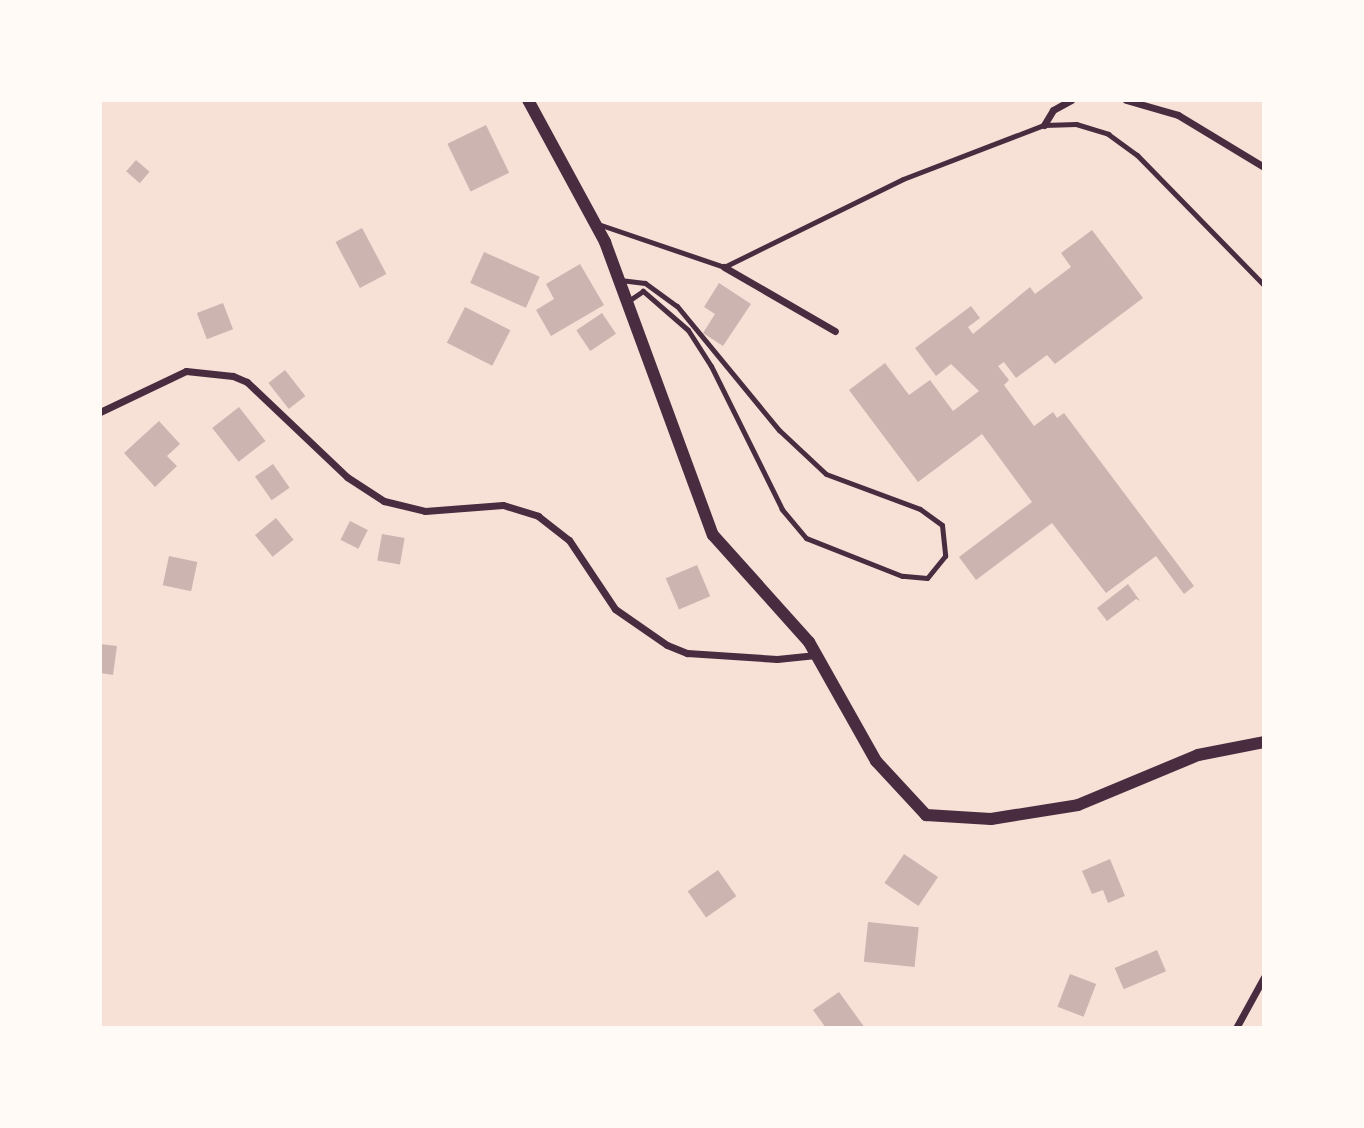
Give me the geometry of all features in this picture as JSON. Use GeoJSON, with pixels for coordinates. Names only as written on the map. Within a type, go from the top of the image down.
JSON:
{"type":"FeatureCollection","features":[{"type":"Feature","properties":{"kind":"street"},"geometry":{"type":"LineString","coordinates":[[528,100],[595,223],[620,280],[713,535],[816,655],[876,761],[926,815],[991,819],[1078,805],[1199,755],[1264,742]]}},
{"type":"Feature","properties":{"kind":"street"},"geometry":{"type":"LineString","coordinates":[[1044,125],[1053,110],[1071,100]]}},
{"type":"Feature","properties":{"kind":"street"},"geometry":{"type":"LineString","coordinates":[[1126,100],[1178,115],[1264,167]]}},
{"type":"Feature","properties":{"kind":"street"},"geometry":{"type":"LineString","coordinates":[[724,267],[835,331]]}},
{"type":"Feature","properties":{"kind":"street"},"geometry":{"type":"LineString","coordinates":[[100,412],[186,371],[233,376],[247,382],[347,477],[384,501],[425,511],[503,505],[538,516],[569,540],[615,609],[667,645],[687,653],[751,657],[816,655]]}},
{"type":"Feature","properties":{"kind":"street"},"geometry":{"type":"LineString","coordinates":[[1236,1028],[1264,977]]}},
{"type":"Feature","properties":{"kind":"lane"},"geometry":{"type":"LineString","coordinates":[[595,223],[724,267],[903,179],[1044,125],[1091,128],[1123,143],[1264,285]]}},
{"type":"Feature","properties":{"kind":"lane"},"geometry":{"type":"LineString","coordinates":[[620,280],[645,284],[677,306],[779,430],[826,474],[920,509],[942,525],[945,556],[926,578],[902,576],[806,538],[782,509],[711,366],[688,330],[643,291],[628,301]]}},
{"type":"Feature","properties":{"kind":"building"},"geometry":{"type":"Polygon","coordinates":[[[486,125],[509,173],[471,191],[447,144],[486,125]]]}},
{"type":"Feature","properties":{"kind":"building"},"geometry":{"type":"Polygon","coordinates":[[[136,160],[150,172],[140,183],[126,171],[136,160]]]}},
{"type":"Feature","properties":{"kind":"building"},"geometry":{"type":"Polygon","coordinates":[[[362,228],[386,274],[360,288],[336,242],[362,228]]]}},
{"type":"Feature","properties":{"kind":"building"},"geometry":{"type":"Polygon","coordinates":[[[1092,230],[1143,298],[1055,364],[1047,355],[1016,378],[1004,362],[998,366],[1009,380],[1004,385],[1034,426],[1053,412],[1057,418],[1064,413],[1194,586],[1184,594],[1156,556],[1106,593],[1052,523],[976,580],[959,557],[1032,502],[982,434],[918,482],[849,390],[885,363],[909,395],[930,380],[953,411],[979,391],[951,364],[936,376],[915,348],[971,306],[980,318],[968,327],[973,334],[1030,287],[1035,294],[1071,267],[1061,253],[1092,230]]]}},
{"type":"Feature","properties":{"kind":"building"},"geometry":{"type":"Polygon","coordinates":[[[484,252],[540,277],[526,308],[470,283],[484,252]]]}},
{"type":"Feature","properties":{"kind":"building"},"geometry":{"type":"Polygon","coordinates":[[[580,264],[604,305],[551,336],[536,310],[554,299],[546,284],[580,264]]]}},
{"type":"Feature","properties":{"kind":"building"},"geometry":{"type":"Polygon","coordinates":[[[719,283],[751,304],[723,346],[703,333],[715,314],[704,307],[719,283]]]}},
{"type":"Feature","properties":{"kind":"building"},"geometry":{"type":"Polygon","coordinates":[[[223,303],[233,329],[207,339],[197,313],[223,303]]]}},
{"type":"Feature","properties":{"kind":"building"},"geometry":{"type":"Polygon","coordinates":[[[465,307],[510,330],[492,366],[447,343],[465,307]]]}},
{"type":"Feature","properties":{"kind":"building"},"geometry":{"type":"Polygon","coordinates":[[[602,313],[616,334],[590,351],[576,330],[602,313]]]}},
{"type":"Feature","properties":{"kind":"building"},"geometry":{"type":"Polygon","coordinates":[[[285,370],[305,396],[289,409],[268,383],[285,370]]]}},
{"type":"Feature","properties":{"kind":"building"},"geometry":{"type":"Polygon","coordinates":[[[239,407],[265,441],[239,462],[212,428],[239,407]]]}},
{"type":"Feature","properties":{"kind":"building"},"geometry":{"type":"Polygon","coordinates":[[[159,421],[180,444],[167,456],[177,466],[155,487],[124,453],[159,421]]]}},
{"type":"Feature","properties":{"kind":"building"},"geometry":{"type":"Polygon","coordinates":[[[273,464],[290,488],[272,500],[255,477],[273,464]]]}},
{"type":"Feature","properties":{"kind":"building"},"geometry":{"type":"Polygon","coordinates":[[[276,518],[294,540],[273,557],[255,535],[276,518]]]}},
{"type":"Feature","properties":{"kind":"building"},"geometry":{"type":"Polygon","coordinates":[[[350,521],[368,530],[358,549],[340,540],[350,521]]]}},
{"type":"Feature","properties":{"kind":"building"},"geometry":{"type":"Polygon","coordinates":[[[382,534],[405,538],[400,565],[377,561],[382,534]]]}},
{"type":"Feature","properties":{"kind":"building"},"geometry":{"type":"Polygon","coordinates":[[[169,556],[197,562],[191,591],[163,585],[169,556]]]}},
{"type":"Feature","properties":{"kind":"building"},"geometry":{"type":"Polygon","coordinates":[[[697,565],[710,596],[679,610],[666,578],[697,565]]]}},
{"type":"Feature","properties":{"kind":"building"},"geometry":{"type":"Polygon","coordinates":[[[1128,584],[1140,601],[1136,599],[1107,621],[1097,608],[1128,584]]]}},
{"type":"Feature","properties":{"kind":"building"},"geometry":{"type":"Polygon","coordinates":[[[100,644],[117,646],[113,675],[100,673],[100,644]]]}},
{"type":"Feature","properties":{"kind":"building"},"geometry":{"type":"Polygon","coordinates":[[[904,854],[938,877],[918,906],[884,883],[904,854]]]}},
{"type":"Feature","properties":{"kind":"building"},"geometry":{"type":"Polygon","coordinates":[[[1110,859],[1125,896],[1108,903],[1103,890],[1092,894],[1082,871],[1110,859]]]}},
{"type":"Feature","properties":{"kind":"building"},"geometry":{"type":"Polygon","coordinates":[[[718,870],[736,896],[706,917],[688,891],[718,870]]]}},
{"type":"Feature","properties":{"kind":"building"},"geometry":{"type":"Polygon","coordinates":[[[868,922],[919,927],[915,967],[864,962],[868,922]]]}},
{"type":"Feature","properties":{"kind":"building"},"geometry":{"type":"Polygon","coordinates":[[[1157,950],[1166,971],[1124,989],[1115,968],[1157,950]]]}},
{"type":"Feature","properties":{"kind":"building"},"geometry":{"type":"Polygon","coordinates":[[[1070,974],[1096,984],[1084,1017],[1057,1007],[1070,974]]]}},
{"type":"Feature","properties":{"kind":"building"},"geometry":{"type":"Polygon","coordinates":[[[839,992],[865,1028],[826,1028],[813,1010],[839,992]]]}}]}
